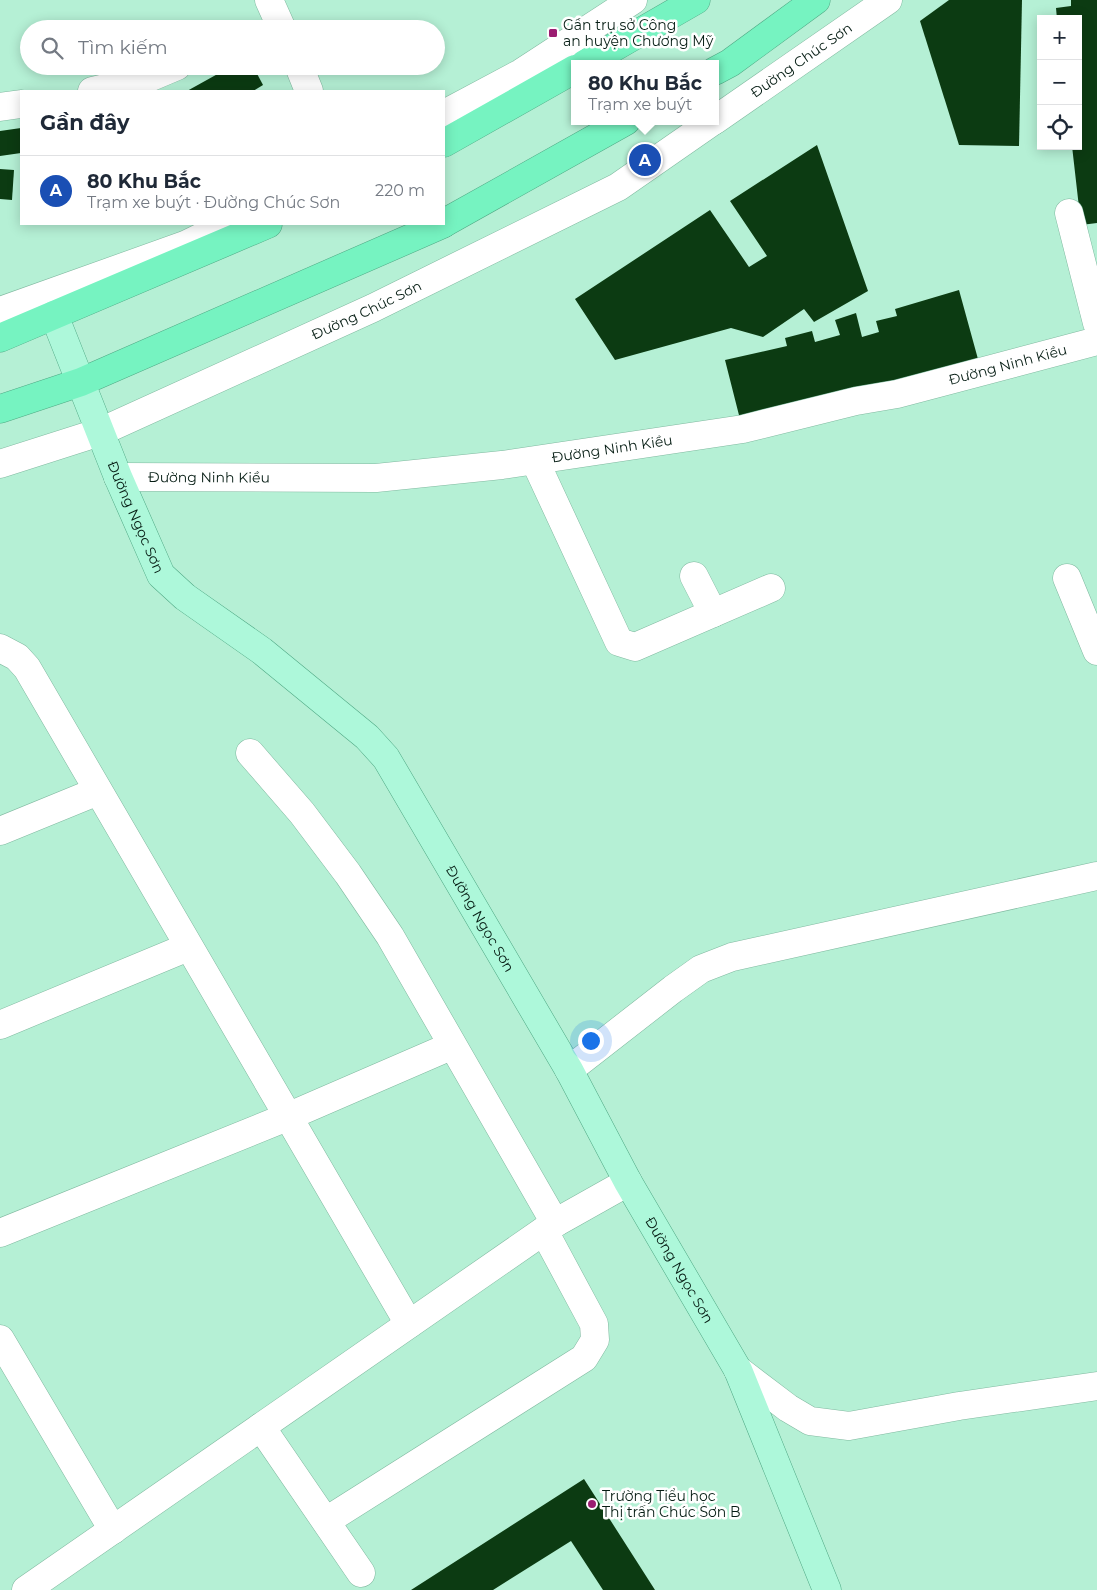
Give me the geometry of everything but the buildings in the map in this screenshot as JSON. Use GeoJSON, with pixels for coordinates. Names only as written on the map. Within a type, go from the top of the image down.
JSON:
{"type":"FeatureCollection","features":[{"type":"Feature","properties":{"kind":"highway"},"geometry":{"type":"LineString","coordinates":[[592,60],[696,0]]}},
{"type":"Feature","properties":{"kind":"highway"},"geometry":{"type":"LineString","coordinates":[[719,69],[730,63],[816,0]]}},
{"type":"Feature","properties":{"kind":"highway"},"geometry":{"type":"LineString","coordinates":[[445,142],[571,72]]}},
{"type":"Feature","properties":{"kind":"highway"},"geometry":{"type":"LineString","coordinates":[[445,222],[619,125]]}},
{"type":"Feature","properties":{"kind":"highway"},"geometry":{"type":"LineString","coordinates":[[0,338],[266,225]]}},
{"type":"Feature","properties":{"kind":"highway"},"geometry":{"type":"LineString","coordinates":[[0,409],[81,382],[438,225]]}},
{"type":"Feature","properties":{"kind":"main road","name":"Đường Ngọc Sơn"},"geometry":{"type":"LineString","coordinates":[[54,315],[118,477],[160,575],[168,583],[262,650],[367,736],[386,758],[569,1070],[628,1182],[738,1370],[827,1590]]}},
{"type":"Feature","properties":{"kind":"street"},"geometry":{"type":"LineString","coordinates":[[445,113],[521,73],[633,0]]}},
{"type":"Feature","properties":{"kind":"street","name":"Đường Chúc Sơn"},"geometry":{"type":"LineString","coordinates":[[719,118],[888,0]]}},
{"type":"Feature","properties":{"kind":"street"},"geometry":{"type":"LineString","coordinates":[[96,90],[156,75]]}},
{"type":"Feature","properties":{"kind":"street"},"geometry":{"type":"LineString","coordinates":[[303,75],[309,90]]}},
{"type":"Feature","properties":{"kind":"street"},"geometry":{"type":"LineString","coordinates":[[0,107],[20,104]]}},
{"type":"Feature","properties":{"kind":"street","name":"Đường Chúc Sơn"},"geometry":{"type":"LineString","coordinates":[[0,464],[100,432],[373,308],[618,187],[708,125]]}},
{"type":"Feature","properties":{"kind":"street"},"geometry":{"type":"LineString","coordinates":[[1069,213],[1097,323]]}},
{"type":"Feature","properties":{"kind":"street"},"geometry":{"type":"LineString","coordinates":[[0,311],[185,245],[226,225]]}},
{"type":"Feature","properties":{"kind":"street","name":"Đường Ninh Kiều"},"geometry":{"type":"LineString","coordinates":[[118,477],[376,478],[534,461],[743,429],[856,401],[897,394],[1097,341]]}},
{"type":"Feature","properties":{"kind":"street"},"geometry":{"type":"LineString","coordinates":[[534,461],[619,642],[635,648],[771,588]]}},
{"type":"Feature","properties":{"kind":"street"},"geometry":{"type":"LineString","coordinates":[[694,576],[713,613]]}},
{"type":"Feature","properties":{"kind":"street"},"geometry":{"type":"LineString","coordinates":[[1067,578],[1097,651]]}},
{"type":"Feature","properties":{"kind":"street"},"geometry":{"type":"LineString","coordinates":[[0,648],[17,657],[27,668],[409,1324]]}},
{"type":"Feature","properties":{"kind":"street"},"geometry":{"type":"LineString","coordinates":[[250,753],[302,813],[348,874],[390,936],[550,1227],[594,1324],[595,1340],[584,1358],[326,1521]]}},
{"type":"Feature","properties":{"kind":"street"},"geometry":{"type":"LineString","coordinates":[[0,831],[98,791]]}},
{"type":"Feature","properties":{"kind":"street"},"geometry":{"type":"LineString","coordinates":[[569,1070],[680,984],[702,969],[732,956],[1097,876]]}},
{"type":"Feature","properties":{"kind":"street"},"geometry":{"type":"LineString","coordinates":[[0,1026],[188,947]]}},
{"type":"Feature","properties":{"kind":"street"},"geometry":{"type":"LineString","coordinates":[[0,1233],[287,1117],[451,1046]]}},
{"type":"Feature","properties":{"kind":"street"},"geometry":{"type":"LineString","coordinates":[[26,1590],[550,1227],[628,1182]]}},
{"type":"Feature","properties":{"kind":"street"},"geometry":{"type":"LineString","coordinates":[[0,1339],[113,1530]]}},
{"type":"Feature","properties":{"kind":"street"},"geometry":{"type":"LineString","coordinates":[[738,1370],[788,1408],[810,1421],[849,1426],[959,1406],[1097,1386]]}},
{"type":"Feature","properties":{"kind":"street"},"geometry":{"type":"LineString","coordinates":[[261,1428],[362,1573]]}},
{"type":"Feature","properties":{"kind":"place","name":"Gần trụ sở Công an huyện Chương Mỹ"},"geometry":{"type":"Point","coordinates":[553,33]}},
{"type":"Feature","properties":{"kind":"place","name":"80 Khu Bắc"},"geometry":{"type":"Point","coordinates":[645,160]}},
{"type":"Feature","properties":{"kind":"place","name":"Trường Tiểu học Thị trấn Chúc Sơn B"},"geometry":{"type":"Point","coordinates":[592,1504]}}]}
